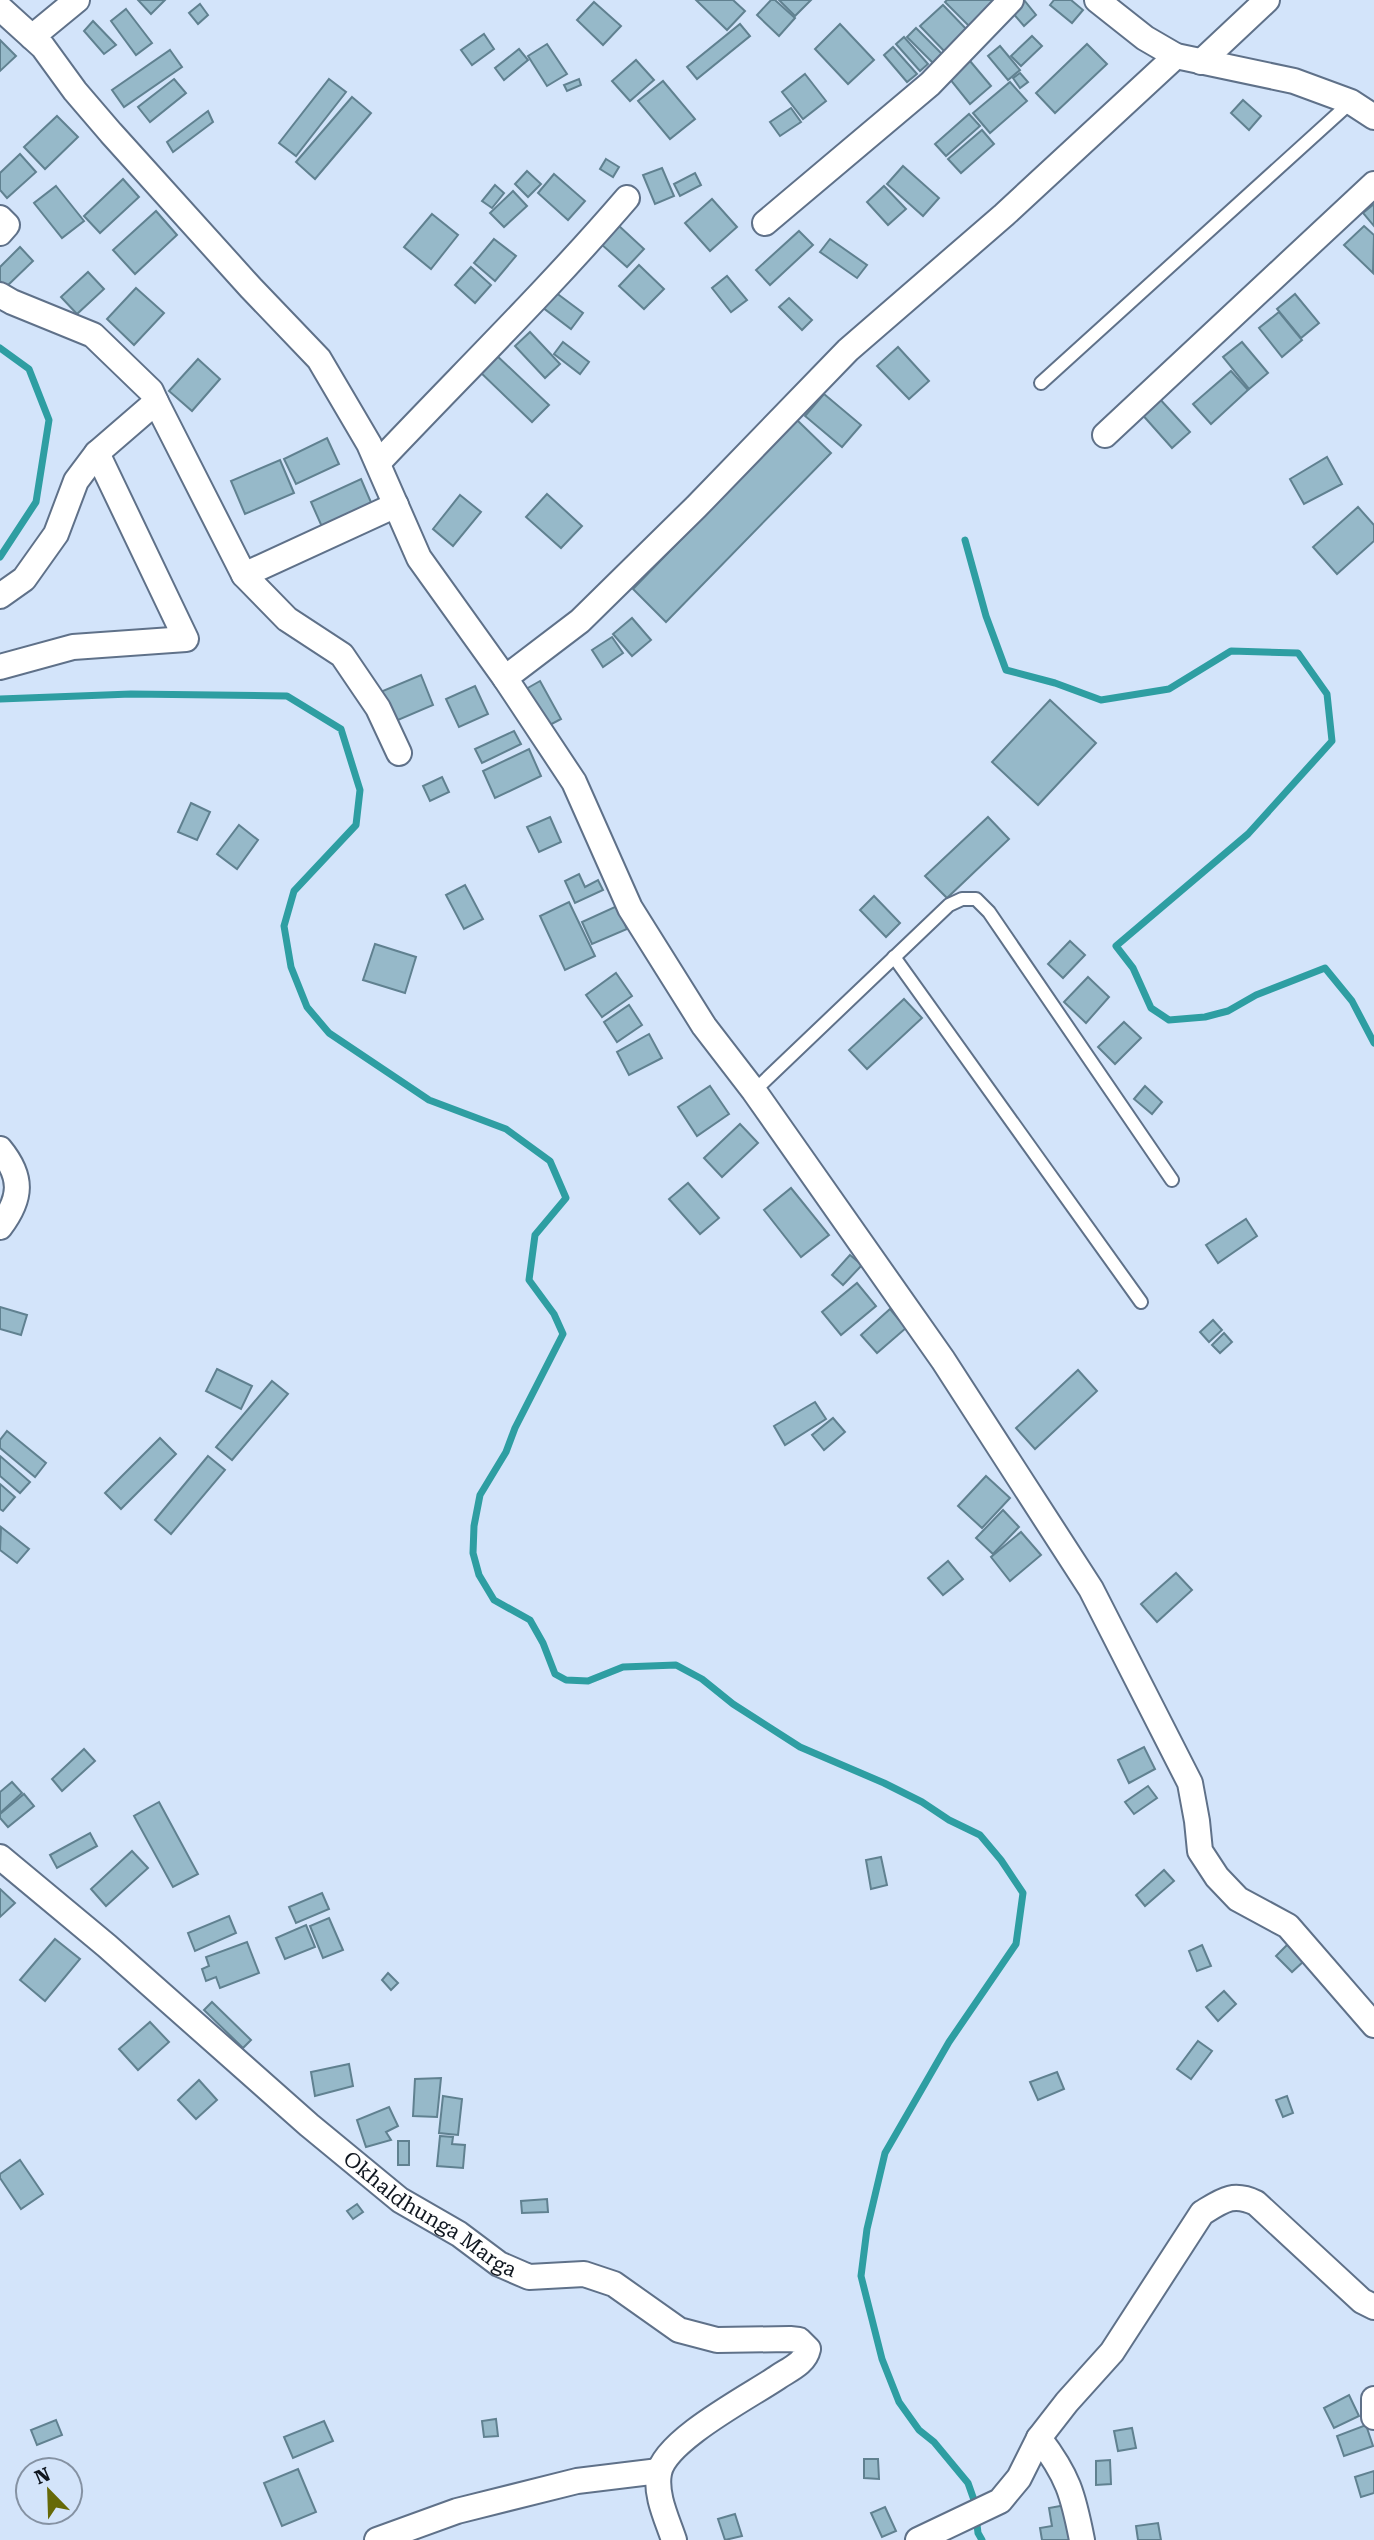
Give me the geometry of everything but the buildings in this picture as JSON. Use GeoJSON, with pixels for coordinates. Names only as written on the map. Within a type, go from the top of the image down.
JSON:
{"type":"FeatureCollection","features":[{"type":"Feature","properties":{"kind":"street"},"geometry":{"type":"LineString","coordinates":[[33,37],[77,0]]}},
{"type":"Feature","properties":{"kind":"street"},"geometry":{"type":"LineString","coordinates":[[765,223],[930,84],[1012,0]]}},
{"type":"Feature","properties":{"kind":"street"},"geometry":{"type":"LineString","coordinates":[[1097,0],[1145,38],[1176,56],[1294,81],[1351,102],[1374,117]]}},
{"type":"Feature","properties":{"kind":"street"},"geometry":{"type":"LineString","coordinates":[[1201,62],[1267,0]]}},
{"type":"Feature","properties":{"kind":"street"},"geometry":{"type":"LineString","coordinates":[[3,16],[43,47],[75,91],[111,133],[319,359],[369,444],[419,558],[505,678],[574,782],[629,908],[704,1026],[754,1091],[943,1360],[1091,1589],[1190,1783],[1200,1851],[1217,1877],[1238,1899],[1288,1926],[1374,2025]]}},
{"type":"Feature","properties":{"kind":"street"},"geometry":{"type":"LineString","coordinates":[[505,678],[580,621],[849,350],[1004,215],[1176,56]]}},
{"type":"Feature","properties":{"kind":"street"},"geometry":{"type":"LineString","coordinates":[[1105,435],[1374,184]]}},
{"type":"Feature","properties":{"kind":"street"},"geometry":{"type":"LineString","coordinates":[[378,463],[582,251],[627,198]]}},
{"type":"Feature","properties":{"kind":"street"},"geometry":{"type":"LineString","coordinates":[[0,219],[7,226],[0,233]]}},
{"type":"Feature","properties":{"kind":"street"},"geometry":{"type":"LineString","coordinates":[[0,295],[93,335],[151,391],[244,575],[287,619],[342,655],[378,708],[399,753]]}},
{"type":"Feature","properties":{"kind":"street"},"geometry":{"type":"LineString","coordinates":[[0,596],[24,579],[56,534],[76,481],[97,453],[156,402]]}},
{"type":"Feature","properties":{"kind":"street"},"geometry":{"type":"LineString","coordinates":[[0,667],[73,647],[186,639],[97,453]]}},
{"type":"Feature","properties":{"kind":"street"},"geometry":{"type":"LineString","coordinates":[[244,575],[396,505]]}},
{"type":"Feature","properties":{"kind":"street"},"geometry":{"type":"LineString","coordinates":[[0,1150],[16,1172],[18,1190],[9,1216],[0,1227]]}},
{"type":"Feature","properties":{"kind":"street","name":"Okhaldhunga Marga"},"geometry":{"type":"LineString","coordinates":[[0,1857],[107,1946],[309,2125],[390,2192],[459,2234],[499,2264],[529,2277],[584,2274],[614,2284],[679,2330],[717,2340],[790,2339],[805,2343],[808,2348],[803,2361],[694,2430],[671,2451],[659,2471]]}},
{"type":"Feature","properties":{"kind":"street"},"geometry":{"type":"LineString","coordinates":[[918,2540],[1000,2501],[1019,2478],[1039,2438],[1112,2352],[1202,2213],[1223,2200],[1241,2196],[1256,2203],[1362,2301],[1374,2307]]}},
{"type":"Feature","properties":{"kind":"street"},"geometry":{"type":"LineString","coordinates":[[1374,2399],[1374,2417]]}},
{"type":"Feature","properties":{"kind":"street"},"geometry":{"type":"LineString","coordinates":[[1039,2438],[1060,2466],[1074,2499],[1082,2540]]}},
{"type":"Feature","properties":{"kind":"street"},"geometry":{"type":"LineString","coordinates":[[377,2540],[457,2511],[577,2481],[659,2471],[660,2496],[674,2540]]}},
{"type":"Feature","properties":{"kind":"lane"},"geometry":{"type":"LineString","coordinates":[[1041,383],[1351,102]]}},
{"type":"Feature","properties":{"kind":"lane"},"geometry":{"type":"LineString","coordinates":[[754,1091],[948,905],[976,899],[989,912],[1172,1180]]}},
{"type":"Feature","properties":{"kind":"lane"},"geometry":{"type":"LineString","coordinates":[[894,957],[1141,1302]]}},
{"type":"Feature","properties":{"kind":"waterway"},"geometry":{"type":"LineString","coordinates":[[0,348],[29,369],[49,420],[36,502],[0,557]]}},
{"type":"Feature","properties":{"kind":"waterway"},"geometry":{"type":"LineString","coordinates":[[965,540],[986,616],[1006,670],[1055,683],[1101,700],[1169,689],[1231,651],[1298,653],[1327,694],[1332,741],[1248,834],[1116,946],[1133,968],[1151,1008],[1169,1020],[1205,1017],[1228,1011],[1256,995],[1325,968],[1352,1001],[1374,1043]]}},
{"type":"Feature","properties":{"kind":"waterway"},"geometry":{"type":"LineString","coordinates":[[0,699],[131,694],[287,696],[341,729],[360,790],[356,825],[294,891],[284,926],[291,967],[307,1007],[329,1033],[429,1100],[506,1129],[550,1161],[566,1198],[535,1235],[529,1280],[554,1314],[563,1334],[515,1428],[506,1452],[480,1495],[474,1526],[473,1553],[479,1575],[494,1600],[530,1620],[543,1643],[555,1674],[566,1680],[588,1681],[623,1667],[676,1665],[702,1679],[733,1704],[800,1747],[884,1783],[980,1835],[1023,1893],[1016,1944],[949,2042],[885,2153],[867,2229],[861,2276],[882,2359],[899,2402],[919,2430],[934,2442],[968,2483],[974,2500],[978,2533],[982,2540]]}}]}
